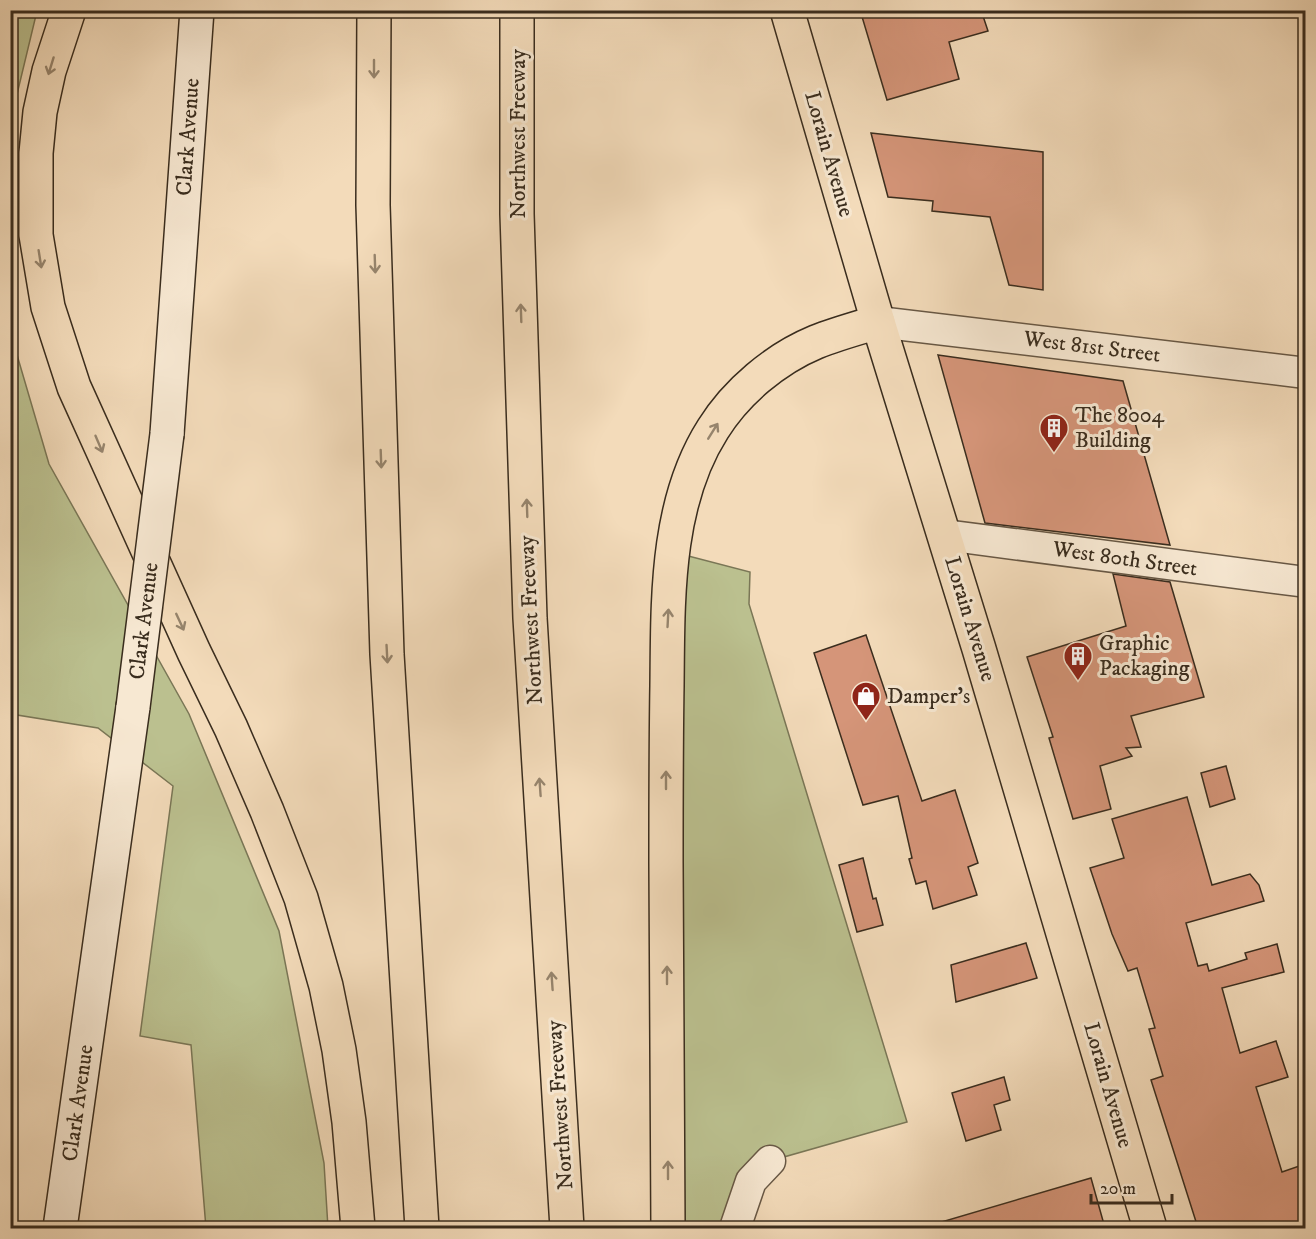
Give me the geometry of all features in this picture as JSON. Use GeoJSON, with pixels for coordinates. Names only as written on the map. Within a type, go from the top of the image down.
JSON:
{"type":"FeatureCollection","features":[{"type":"Feature","properties":{"kind":"main road"},"geometry":{"type":"LineString","coordinates":[[69,10],[40,112],[36,153],[36,235],[48,307],[74,387],[194,652],[231,728],[301,897],[326,986],[339,1050],[349,1122],[358,1228]]}},
{"type":"Feature","properties":{"kind":"main road"},"geometry":{"type":"LineString","coordinates":[[374,10],[373,206],[387,654],[422,1228]]}},
{"type":"Feature","properties":{"kind":"main road","name":"Northwest Freeway"},"geometry":{"type":"LineString","coordinates":[[518,10],[518,214],[530,618],[567,1228]]}},
{"type":"Feature","properties":{"kind":"main road","name":"Lorain Avenue"},"geometry":{"type":"LineString","coordinates":[[787,10],[878,322],[945,535],[1150,1228]]}},
{"type":"Feature","properties":{"kind":"main road"},"geometry":{"type":"LineString","coordinates":[[668,1228],[666,778],[668,622],[673,552],[680,515],[689,478],[712,430],[738,396],[777,363],[815,342],[878,322]]}},
{"type":"Feature","properties":{"kind":"street","name":"Clark Avenue"},"geometry":{"type":"LineString","coordinates":[[60,1228],[133,707],[167,434],[197,10]]}},
{"type":"Feature","properties":{"kind":"street","name":"West 81st Street"},"geometry":{"type":"LineString","coordinates":[[878,322],[1305,373]]}},
{"type":"Feature","properties":{"kind":"street","name":"West 80th Street"},"geometry":{"type":"LineString","coordinates":[[945,535],[1305,582]]}},
{"type":"Feature","properties":{"kind":"street"},"geometry":{"type":"LineString","coordinates":[[737,1228],[736,1225],[751,1181],[770,1161]]}},
{"type":"Feature","properties":{"kind":"green space"},"geometry":{"type":"Polygon","coordinates":[[[11,10],[37,11],[12,115],[11,131],[11,10]]]}},
{"type":"Feature","properties":{"kind":"green space"},"geometry":{"type":"Polygon","coordinates":[[[10,331],[49,464],[189,714],[279,931],[324,1163],[328,1228],[206,1228],[191,1045],[140,1036],[173,786],[98,728],[11,714],[10,331]]]}},
{"type":"Feature","properties":{"kind":"green space"},"geometry":{"type":"Polygon","coordinates":[[[673,552],[750,572],[749,604],[907,1122],[770,1161],[737,1228],[668,1228],[673,552]]]}},
{"type":"Feature","properties":{"kind":"building"},"geometry":{"type":"Polygon","coordinates":[[[860,10],[981,10],[988,31],[949,42],[959,79],[887,100],[860,10]]]}},
{"type":"Feature","properties":{"kind":"building"},"geometry":{"type":"Polygon","coordinates":[[[871,133],[1043,152],[1043,290],[1009,285],[990,217],[932,211],[933,201],[888,197],[871,133]]]}},
{"type":"Feature","properties":{"kind":"building","name":"The 8004 Building"},"geometry":{"type":"Polygon","coordinates":[[[938,355],[1123,381],[1170,545],[985,523],[938,355]]]}},
{"type":"Feature","properties":{"kind":"building"},"geometry":{"type":"Polygon","coordinates":[[[1113,574],[1170,582],[1204,697],[1131,716],[1141,747],[1126,748],[1132,756],[1100,766],[1111,809],[1073,819],[1049,738],[1053,737],[1027,657],[1126,626],[1113,574]]]}},
{"type":"Feature","properties":{"kind":"building"},"geometry":{"type":"Polygon","coordinates":[[[866,635],[922,801],[955,790],[978,863],[968,867],[977,895],[933,909],[926,881],[916,884],[909,859],[912,858],[898,796],[863,805],[814,653],[866,635]]]}},
{"type":"Feature","properties":{"kind":"building"},"geometry":{"type":"Polygon","coordinates":[[[1226,766],[1235,799],[1210,807],[1201,773],[1226,766]]]}},
{"type":"Feature","properties":{"kind":"building"},"geometry":{"type":"Polygon","coordinates":[[[1187,797],[1212,885],[1250,874],[1259,885],[1264,901],[1186,923],[1198,966],[1207,964],[1209,971],[1247,959],[1245,953],[1277,944],[1284,972],[1222,988],[1240,1053],[1276,1041],[1288,1077],[1256,1087],[1282,1172],[1305,1164],[1305,1228],[1198,1228],[1151,1080],[1163,1076],[1149,1029],[1155,1028],[1137,968],[1128,971],[1112,934],[1090,868],[1124,858],[1112,819],[1187,797]]]}},
{"type":"Feature","properties":{"kind":"building"},"geometry":{"type":"Polygon","coordinates":[[[863,858],[873,899],[876,898],[883,925],[857,932],[839,865],[863,858]]]}},
{"type":"Feature","properties":{"kind":"building"},"geometry":{"type":"Polygon","coordinates":[[[1026,943],[1037,978],[956,1002],[951,965],[1026,943]]]}},
{"type":"Feature","properties":{"kind":"building"},"geometry":{"type":"Polygon","coordinates":[[[1004,1077],[1010,1100],[994,1105],[1001,1130],[966,1141],[952,1093],[1004,1077]]]}},
{"type":"Feature","properties":{"kind":"building"},"geometry":{"type":"Polygon","coordinates":[[[1091,1178],[1105,1228],[939,1228],[938,1223],[1091,1178]]]}},
{"type":"Feature","properties":{"kind":"place","name":"The 8004 Building"},"geometry":{"type":"Point","coordinates":[1054,454]}},
{"type":"Feature","properties":{"kind":"place","name":"Graphic Packaging"},"geometry":{"type":"Point","coordinates":[1078,682]}},
{"type":"Feature","properties":{"kind":"place","name":"Damper's"},"geometry":{"type":"Point","coordinates":[866,722]}}]}
